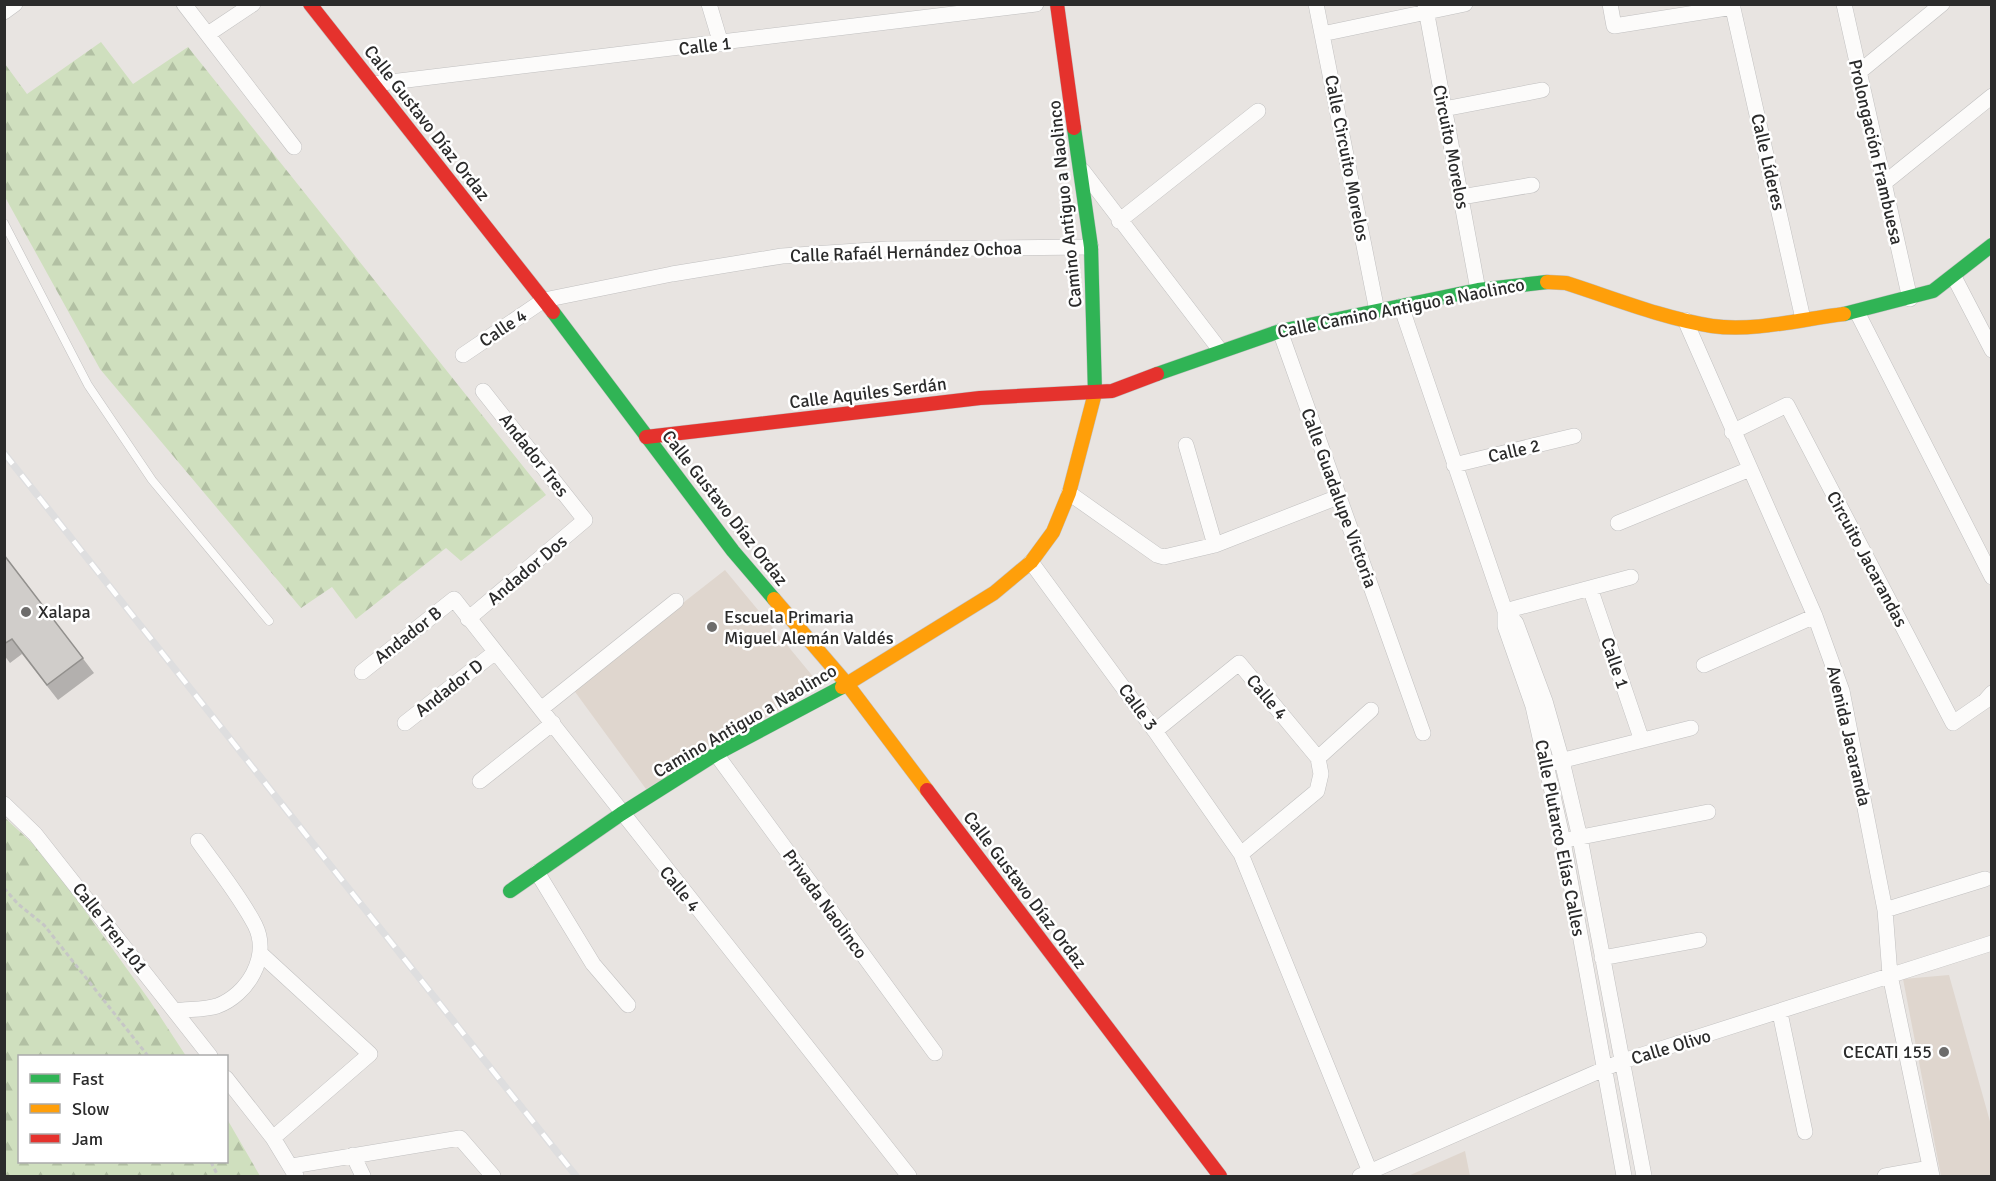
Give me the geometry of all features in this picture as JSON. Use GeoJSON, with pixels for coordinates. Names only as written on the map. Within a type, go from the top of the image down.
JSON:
{"type":"FeatureCollection","features":[{"type":"Feature","properties":{"kind":"street"},"geometry":{"type":"LineString","coordinates":[[4,12],[15,4]]}},
{"type":"Feature","properties":{"kind":"street"},"geometry":{"type":"LineString","coordinates":[[184,4],[294,147]]}},
{"type":"Feature","properties":{"kind":"street"},"geometry":{"type":"LineString","coordinates":[[208,34],[253,4]]}},
{"type":"Feature","properties":{"kind":"street","name":"Calle Gustavo Díaz Ordaz"},"geometry":{"type":"LineString","coordinates":[[310,4],[544,300],[733,551],[847,684],[1220,1176]]}},
{"type":"Feature","properties":{"kind":"street"},"geometry":{"type":"LineString","coordinates":[[708,4],[721,44]]}},
{"type":"Feature","properties":{"kind":"street","name":"Calle 1"},"geometry":{"type":"LineString","coordinates":[[374,84],[721,44],[1036,4]]}},
{"type":"Feature","properties":{"kind":"street","name":"Camino Antiguo a Naolinco"},"geometry":{"type":"LineString","coordinates":[[510,891],[621,814],[716,754],[847,684],[994,593],[1031,562],[1053,532],[1069,494],[1095,393],[1091,247],[1083,171],[1057,4]]}},
{"type":"Feature","properties":{"kind":"street","name":"Calle Circuito Morelos"},"geometry":{"type":"LineString","coordinates":[[1316,4],[1377,311]]}},
{"type":"Feature","properties":{"kind":"street"},"geometry":{"type":"LineString","coordinates":[[1322,34],[1425,8],[1465,4]]}},
{"type":"Feature","properties":{"kind":"street"},"geometry":{"type":"LineString","coordinates":[[1610,4],[1614,26],[1733,6]]}},
{"type":"Feature","properties":{"kind":"street","name":"Prolongación Frambuesa"},"geometry":{"type":"LineString","coordinates":[[1844,4],[1910,299]]}},
{"type":"Feature","properties":{"kind":"street"},"geometry":{"type":"LineString","coordinates":[[1858,74],[1942,4]]}},
{"type":"Feature","properties":{"kind":"street","name":"Calle Líderes"},"geometry":{"type":"LineString","coordinates":[[1733,6],[1803,319]]}},
{"type":"Feature","properties":{"kind":"street","name":"Circuito Morelos"},"geometry":{"type":"LineString","coordinates":[[1425,8],[1478,290]]}},
{"type":"Feature","properties":{"kind":"street"},"geometry":{"type":"LineString","coordinates":[[1444,108],[1542,90]]}},
{"type":"Feature","properties":{"kind":"street"},"geometry":{"type":"LineString","coordinates":[[1883,184],[1992,96]]}},
{"type":"Feature","properties":{"kind":"street"},"geometry":{"type":"LineString","coordinates":[[1119,221],[1258,111]]}},
{"type":"Feature","properties":{"kind":"street"},"geometry":{"type":"LineString","coordinates":[[1083,171],[1119,221],[1220,350]]}},
{"type":"Feature","properties":{"kind":"street"},"geometry":{"type":"LineString","coordinates":[[1461,197],[1532,185]]}},
{"type":"Feature","properties":{"kind":"street","name":"Calle Camino Antiguo a Naolinco"},"geometry":{"type":"LineString","coordinates":[[1095,393],[1127,387],[1220,350],[1280,331],[1478,290],[1536,281],[1566,283],[1684,320],[1713,326],[1743,327],[1857,312],[1933,291],[1954,277],[1992,245]]}},
{"type":"Feature","properties":{"kind":"street","name":"Calle Rafaél Hernández Ochoa"},"geometry":{"type":"LineString","coordinates":[[544,300],[672,274],[782,256],[888,249],[1091,247]]}},
{"type":"Feature","properties":{"kind":"street"},"geometry":{"type":"LineString","coordinates":[[1954,277],[1992,350]]}},
{"type":"Feature","properties":{"kind":"street","name":"Calle 4"},"geometry":{"type":"LineString","coordinates":[[463,355],[544,300]]}},
{"type":"Feature","properties":{"kind":"street","name":"Calle Plutarco Elías Calles"},"geometry":{"type":"LineString","coordinates":[[1401,306],[1505,611],[1504,626],[1533,706],[1563,841],[1623,1176]]}},
{"type":"Feature","properties":{"kind":"street"},"geometry":{"type":"LineString","coordinates":[[1857,312],[1992,577]]}},
{"type":"Feature","properties":{"kind":"street","name":"Avenida Jacaranda"},"geometry":{"type":"LineString","coordinates":[[1684,320],[1815,616],[1842,691],[1885,910],[1890,975],[1931,1172]]}},
{"type":"Feature","properties":{"kind":"street","name":"Calle Guadalupe Victoria"},"geometry":{"type":"LineString","coordinates":[[1280,331],[1423,733]]}},
{"type":"Feature","properties":{"kind":"street","name":"Andador Tres"},"geometry":{"type":"LineString","coordinates":[[483,391],[585,520]]}},
{"type":"Feature","properties":{"kind":"street","name":"Calle Aquiles Serdán"},"geometry":{"type":"LineString","coordinates":[[646,437],[980,398],[1095,393]]}},
{"type":"Feature","properties":{"kind":"street","name":"Circuito Jacarandas"},"geometry":{"type":"LineString","coordinates":[[1732,432],[1787,405],[1953,723],[1985,701],[1992,693]]}},
{"type":"Feature","properties":{"kind":"street","name":"Calle 2"},"geometry":{"type":"LineString","coordinates":[[1454,465],[1574,436]]}},
{"type":"Feature","properties":{"kind":"street"},"geometry":{"type":"LineString","coordinates":[[1186,445],[1215,545]]}},
{"type":"Feature","properties":{"kind":"street"},"geometry":{"type":"LineString","coordinates":[[1618,523],[1750,469]]}},
{"type":"Feature","properties":{"kind":"street"},"geometry":{"type":"LineString","coordinates":[[1069,494],[1157,555],[1173,557],[1215,545],[1338,497]]}},
{"type":"Feature","properties":{"kind":"street","name":"Andador Dos"},"geometry":{"type":"LineString","coordinates":[[468,619],[585,520]]}},
{"type":"Feature","properties":{"kind":"street","name":"Calle 3"},"geometry":{"type":"LineString","coordinates":[[1031,562],[1155,731],[1241,854],[1365,1174]]}},
{"type":"Feature","properties":{"kind":"street"},"geometry":{"type":"LineString","coordinates":[[1505,611],[1631,577]]}},
{"type":"Feature","properties":{"kind":"street","name":"Calle 1"},"geometry":{"type":"LineString","coordinates":[[1590,588],[1641,738]]}},
{"type":"Feature","properties":{"kind":"street","name":"Calle 4"},"geometry":{"type":"LineString","coordinates":[[454,599],[494,653],[553,723],[621,814],[909,1176]]}},
{"type":"Feature","properties":{"kind":"street","name":"Andador B"},"geometry":{"type":"LineString","coordinates":[[362,672],[454,599]]}},
{"type":"Feature","properties":{"kind":"street"},"geometry":{"type":"LineString","coordinates":[[541,709],[676,601]]}},
{"type":"Feature","properties":{"kind":"street","name":"Calle Plutarco Elías Calles"},"geometry":{"type":"LineString","coordinates":[[1505,611],[1516,623],[1545,701],[1562,761],[1580,838],[1620,1062],[1644,1176]]}},
{"type":"Feature","properties":{"kind":"street"},"geometry":{"type":"LineString","coordinates":[[1704,665],[1815,616]]}},
{"type":"Feature","properties":{"kind":"street","name":"Andador D"},"geometry":{"type":"LineString","coordinates":[[405,723],[494,653]]}},
{"type":"Feature","properties":{"kind":"street","name":"Calle 4"},"geometry":{"type":"LineString","coordinates":[[1155,731],[1239,663],[1318,758]]}},
{"type":"Feature","properties":{"kind":"street"},"geometry":{"type":"LineString","coordinates":[[1241,854],[1317,791],[1322,774],[1318,758],[1371,710]]}},
{"type":"Feature","properties":{"kind":"street"},"geometry":{"type":"LineString","coordinates":[[480,780],[553,723]]}},
{"type":"Feature","properties":{"kind":"street"},"geometry":{"type":"LineString","coordinates":[[1546,765],[1641,738],[1691,728]]}},
{"type":"Feature","properties":{"kind":"street","name":"Privada Naolinco"},"geometry":{"type":"LineString","coordinates":[[716,754],[935,1053]]}},
{"type":"Feature","properties":{"kind":"street","name":"Calle Tren 101"},"geometry":{"type":"LineString","coordinates":[[4,804],[35,834],[209,1055]]}},
{"type":"Feature","properties":{"kind":"street"},"geometry":{"type":"LineString","coordinates":[[1563,841],[1708,812]]}},
{"type":"Feature","properties":{"kind":"street"},"geometry":{"type":"LineString","coordinates":[[176,1011],[215,1006],[236,996],[251,979],[261,954],[256,927],[198,841]]}},
{"type":"Feature","properties":{"kind":"street"},"geometry":{"type":"LineString","coordinates":[[537,872],[593,964],[628,1005]]}},
{"type":"Feature","properties":{"kind":"street"},"geometry":{"type":"LineString","coordinates":[[1885,910],[1985,879]]}},
{"type":"Feature","properties":{"kind":"street"},"geometry":{"type":"LineString","coordinates":[[1602,958],[1699,940]]}},
{"type":"Feature","properties":{"kind":"street","name":"Calle Olivo"},"geometry":{"type":"LineString","coordinates":[[1365,1174],[1620,1062],[1780,1013],[1992,943]]}},
{"type":"Feature","properties":{"kind":"street"},"geometry":{"type":"LineString","coordinates":[[261,954],[370,1054],[273,1138]]}},
{"type":"Feature","properties":{"kind":"street"},"geometry":{"type":"LineString","coordinates":[[1780,1013],[1805,1132]]}},
{"type":"Feature","properties":{"kind":"street"},"geometry":{"type":"LineString","coordinates":[[228,1081],[273,1138],[294,1171],[353,1155],[460,1138],[493,1176]]}},
{"type":"Feature","properties":{"kind":"street"},"geometry":{"type":"LineString","coordinates":[[353,1155],[363,1176]]}},
{"type":"Feature","properties":{"kind":"street"},"geometry":{"type":"LineString","coordinates":[[1885,1176],[1931,1172]]}},
{"type":"Feature","properties":{"kind":"lane"},"geometry":{"type":"LineString","coordinates":[[4,223],[88,385],[152,480],[269,621]]}},
{"type":"Feature","properties":{"kind":"path"},"geometry":{"type":"LineString","coordinates":[[4,888],[18,904],[44,925],[147,1055]]}},
{"type":"Feature","properties":{"kind":"shaded area","name":"Escuela Primaria Miguel Alemán Valdés"},"geometry":{"type":"Polygon","coordinates":[[[725,570],[820,685],[646,789],[573,689],[725,570]]]}},
{"type":"Feature","properties":{"kind":"shaded area","name":"CECATI 155"},"geometry":{"type":"Polygon","coordinates":[[[1949,975],[1991,1125],[1991,1176],[1941,1176],[1903,979],[1949,975]]]}},
{"type":"Feature","properties":{"kind":"shaded area"},"geometry":{"type":"Polygon","coordinates":[[[1465,1151],[1470,1176],[1408,1176],[1465,1151]]]}},
{"type":"Feature","properties":{"kind":"green space"},"geometry":{"type":"Polygon","coordinates":[[[101,42],[133,84],[188,47],[546,495],[461,561],[446,548],[356,619],[332,587],[301,608],[100,369],[5,197],[5,64],[27,94],[101,42]]]}},
{"type":"Feature","properties":{"kind":"green space"},"geometry":{"type":"Polygon","coordinates":[[[4,817],[45,855],[150,1001],[185,1055],[18,1055],[18,1163],[228,1163],[228,1121],[260,1176],[5,1176],[4,817]]]}},
{"type":"Feature","properties":{"kind":"building","name":"Xalapa"},"geometry":{"type":"Polygon","coordinates":[[[4,555],[83,658],[47,685],[12,639],[4,644],[4,555]]]}},
{"type":"Feature","properties":{"kind":"railway"},"geometry":{"type":"LineString","coordinates":[[4,453],[576,1176]]}},
{"type":"Feature","properties":{"kind":"traffic: fast"},"geometry":{"type":"LineString","coordinates":[[1074,128],[1091,247],[1095,393]]}},
{"type":"Feature","properties":{"kind":"traffic: fast"},"geometry":{"type":"LineString","coordinates":[[1844,314],[1933,291],[1992,245]]}},
{"type":"Feature","properties":{"kind":"traffic: fast"},"geometry":{"type":"LineString","coordinates":[[1157,374],[1280,331],[1478,290],[1547,282]]}},
{"type":"Feature","properties":{"kind":"traffic: fast"},"geometry":{"type":"LineString","coordinates":[[553,312],[733,551],[774,599]]}},
{"type":"Feature","properties":{"kind":"traffic: fast"},"geometry":{"type":"LineString","coordinates":[[510,891],[621,814],[716,754],[842,687]]}},
{"type":"Feature","properties":{"kind":"traffic: slow"},"geometry":{"type":"LineString","coordinates":[[1547,282],[1566,283],[1656,313],[1712,326],[1761,326],[1844,314]]}},
{"type":"Feature","properties":{"kind":"traffic: slow"},"geometry":{"type":"LineString","coordinates":[[842,687],[994,593],[1031,562],[1053,532],[1069,493],[1095,393]]}},
{"type":"Feature","properties":{"kind":"traffic: slow"},"geometry":{"type":"LineString","coordinates":[[774,599],[847,684],[927,790]]}},
{"type":"Feature","properties":{"kind":"traffic: jam"},"geometry":{"type":"LineString","coordinates":[[310,4],[553,312]]}},
{"type":"Feature","properties":{"kind":"traffic: jam"},"geometry":{"type":"LineString","coordinates":[[1057,4],[1074,128]]}},
{"type":"Feature","properties":{"kind":"traffic: jam"},"geometry":{"type":"LineString","coordinates":[[646,437],[980,398],[1112,391],[1157,374]]}},
{"type":"Feature","properties":{"kind":"traffic: jam"},"geometry":{"type":"LineString","coordinates":[[927,790],[1220,1176]]}},
{"type":"Feature","properties":{"kind":"place","name":"Xalapa"},"geometry":{"type":"Point","coordinates":[26,612]}},
{"type":"Feature","properties":{"kind":"place","name":"Escuela Primaria Miguel Alemán Valdés"},"geometry":{"type":"Point","coordinates":[712,627]}},
{"type":"Feature","properties":{"kind":"place","name":"CECATI 155"},"geometry":{"type":"Point","coordinates":[1944,1052]}}]}
